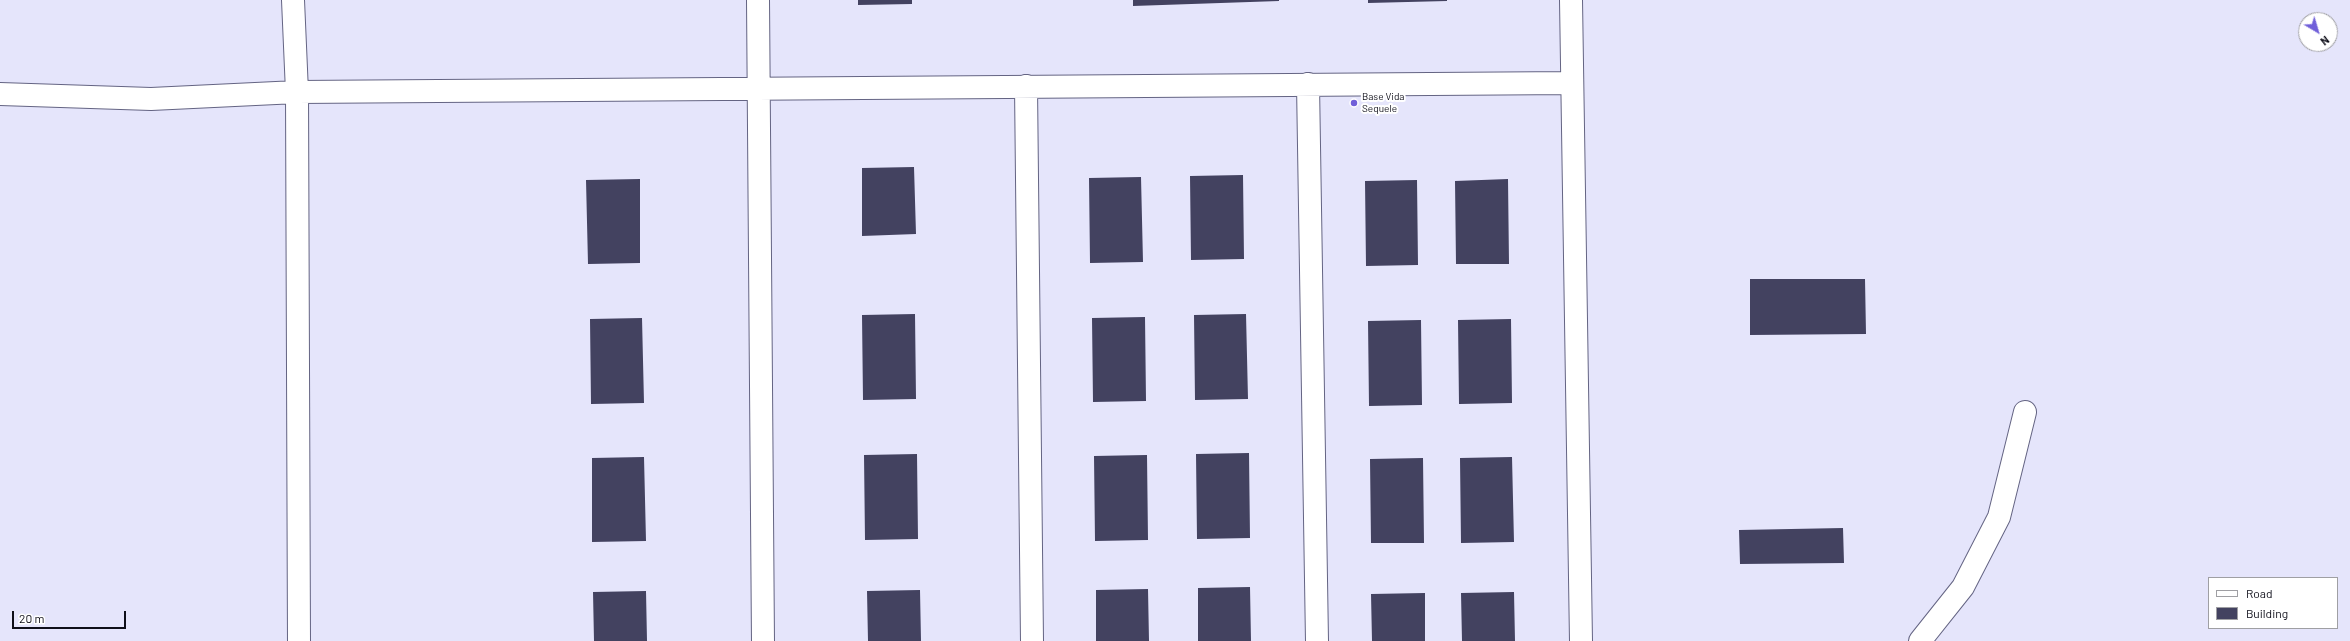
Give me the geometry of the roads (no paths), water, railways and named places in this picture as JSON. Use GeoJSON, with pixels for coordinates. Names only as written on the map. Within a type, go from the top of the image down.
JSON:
{"type":"FeatureCollection","features":[{"type":"Feature","properties":{"kind":"lane"},"geometry":{"type":"LineString","coordinates":[[293,0],[297,92],[299,641]]}},
{"type":"Feature","properties":{"kind":"lane"},"geometry":{"type":"LineString","coordinates":[[758,0],[763,641]]}},
{"type":"Feature","properties":{"kind":"lane"},"geometry":{"type":"LineString","coordinates":[[1571,0],[1581,641]]}},
{"type":"Feature","properties":{"kind":"lane"},"geometry":{"type":"LineString","coordinates":[[0,94],[151,99],[297,92],[1572,83]]}},
{"type":"Feature","properties":{"kind":"lane"},"geometry":{"type":"LineString","coordinates":[[1308,84],[1317,641]]}},
{"type":"Feature","properties":{"kind":"lane"},"geometry":{"type":"LineString","coordinates":[[1026,86],[1032,641]]}},
{"type":"Feature","properties":{"kind":"lane"},"geometry":{"type":"LineString","coordinates":[[1920,641],[1963,587],[1998,517],[2025,412]]}},
{"type":"Feature","properties":{"kind":"place","name":"Base Vida Sequele"},"geometry":{"type":"Point","coordinates":[1354,103]}}]}
